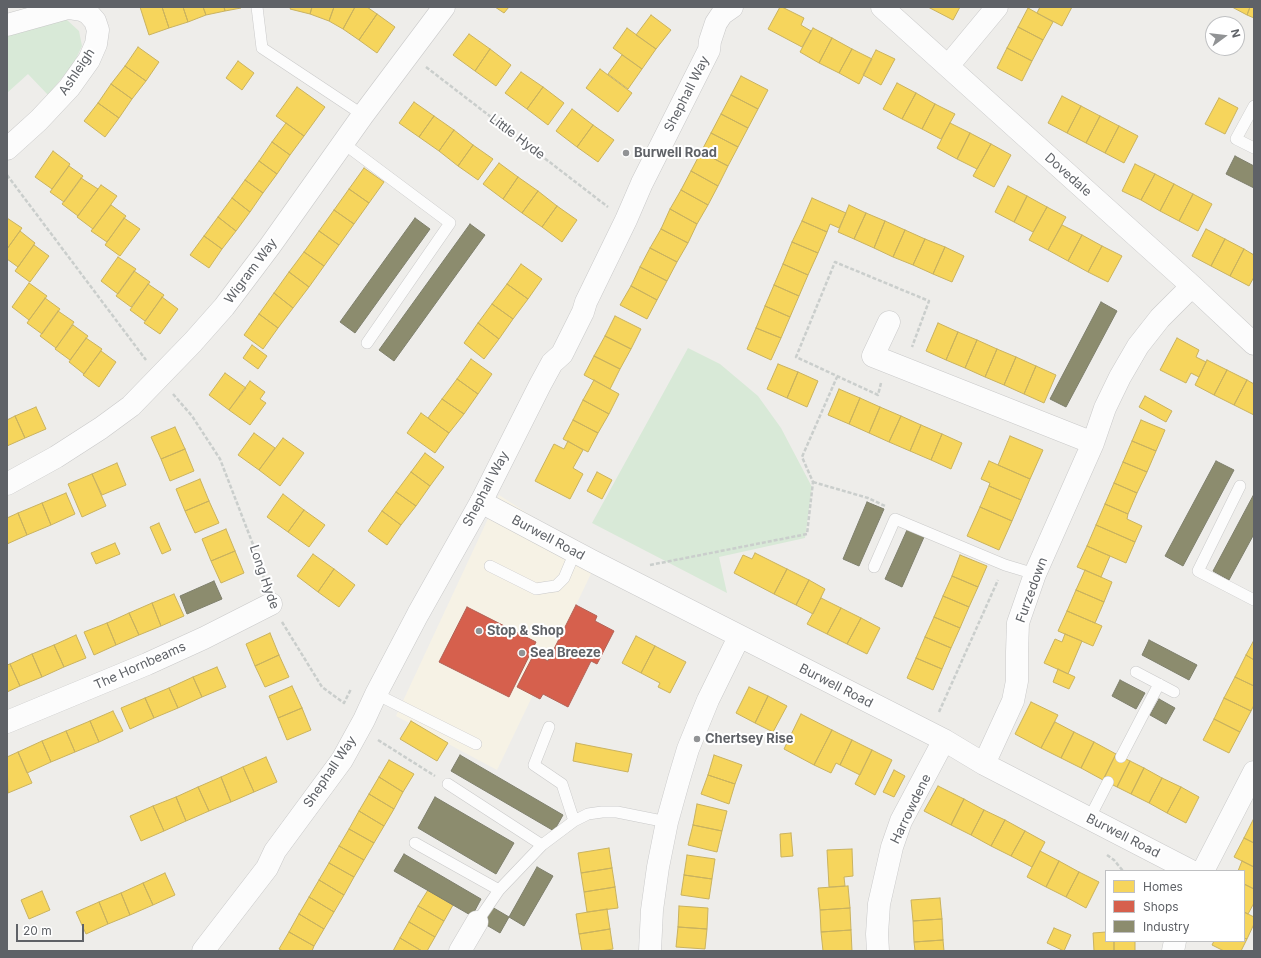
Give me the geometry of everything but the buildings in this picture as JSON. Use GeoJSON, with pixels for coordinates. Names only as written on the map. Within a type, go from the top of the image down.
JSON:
{"type":"FeatureCollection","features":[{"type":"Feature","properties":{"kind":"street","name":"Wigram Way"},"geometry":{"type":"LineString","coordinates":[[7,484],[56,457],[101,428],[131,406],[193,342],[224,307],[270,246],[363,115],[444,7]]}},
{"type":"Feature","properties":{"kind":"street","name":"Shephall Way"},"geometry":{"type":"LineString","coordinates":[[203,951],[267,868],[275,851],[342,760],[418,614],[481,502],[540,385],[552,363],[562,354],[583,312],[586,302],[626,220],[642,183],[709,50],[710,41],[716,23],[722,14],[732,7]]}},
{"type":"Feature","properties":{"kind":"street","name":"Dovedale"},"geometry":{"type":"LineString","coordinates":[[882,7],[1192,286],[1254,344]]}},
{"type":"Feature","properties":{"kind":"street"},"geometry":{"type":"LineString","coordinates":[[948,66],[997,7]]}},
{"type":"Feature","properties":{"kind":"street","name":"Ashleigh"},"geometry":{"type":"LineString","coordinates":[[7,25],[68,8],[81,10],[88,13],[95,21],[98,30],[96,44],[89,60],[69,88],[40,120],[7,149]]}},
{"type":"Feature","properties":{"kind":"street","name":"Furzedown"},"geometry":{"type":"LineString","coordinates":[[984,764],[1013,701],[1017,681],[1018,623],[1035,574],[1093,443],[1105,408],[1120,377],[1138,346],[1160,318],[1192,286]]}},
{"type":"Feature","properties":{"kind":"street"},"geometry":{"type":"LineString","coordinates":[[889,322],[874,356],[1093,443]]}},
{"type":"Feature","properties":{"kind":"street","name":"Burwell Road"},"geometry":{"type":"LineString","coordinates":[[481,502],[575,552],[937,737],[984,764],[1189,870]]}},
{"type":"Feature","properties":{"kind":"street","name":"The Hornbeams"},"geometry":{"type":"LineString","coordinates":[[7,722],[147,664],[204,638],[271,604]]}},
{"type":"Feature","properties":{"kind":"street"},"geometry":{"type":"LineString","coordinates":[[650,951],[654,896],[667,822],[688,749],[708,700],[740,637]]}},
{"type":"Feature","properties":{"kind":"street","name":"Harrowdene"},"geometry":{"type":"LineString","coordinates":[[878,951],[877,934],[879,904],[892,847],[901,821],[937,737]]}},
{"type":"Feature","properties":{"kind":"street"},"geometry":{"type":"LineString","coordinates":[[1204,870],[1254,772]]}},
{"type":"Feature","properties":{"kind":"street"},"geometry":{"type":"LineString","coordinates":[[460,951],[477,922]]}},
{"type":"Feature","properties":{"kind":"lane"},"geometry":{"type":"LineString","coordinates":[[257,7],[262,48],[363,115]]}},
{"type":"Feature","properties":{"kind":"lane"},"geometry":{"type":"LineString","coordinates":[[1254,106],[1236,139],[1254,148]]}},
{"type":"Feature","properties":{"kind":"lane"},"geometry":{"type":"LineString","coordinates":[[343,143],[450,223],[367,343]]}},
{"type":"Feature","properties":{"kind":"lane"},"geometry":{"type":"LineString","coordinates":[[1240,486],[1198,571],[1254,600]]}},
{"type":"Feature","properties":{"kind":"lane"},"geometry":{"type":"LineString","coordinates":[[874,567],[895,519],[1005,565],[1035,574]]}},
{"type":"Feature","properties":{"kind":"lane"},"geometry":{"type":"LineString","coordinates":[[490,566],[536,589],[556,586],[564,578],[575,552]]}},
{"type":"Feature","properties":{"kind":"lane"},"geometry":{"type":"LineString","coordinates":[[1136,672],[1174,692]]}},
{"type":"Feature","properties":{"kind":"lane"},"geometry":{"type":"LineString","coordinates":[[1121,757],[1159,684]]}},
{"type":"Feature","properties":{"kind":"lane"},"geometry":{"type":"LineString","coordinates":[[376,694],[476,744]]}},
{"type":"Feature","properties":{"kind":"lane"},"geometry":{"type":"LineString","coordinates":[[549,727],[534,765],[562,784],[574,821]]}},
{"type":"Feature","properties":{"kind":"lane"},"geometry":{"type":"LineString","coordinates":[[1089,819],[1108,782]]}},
{"type":"Feature","properties":{"kind":"lane"},"geometry":{"type":"LineString","coordinates":[[448,784],[542,845]]}},
{"type":"Feature","properties":{"kind":"lane"},"geometry":{"type":"LineString","coordinates":[[477,922],[499,890],[542,845],[574,821],[588,814],[617,812],[667,822]]}},
{"type":"Feature","properties":{"kind":"lane"},"geometry":{"type":"LineString","coordinates":[[415,843],[499,890]]}},
{"type":"Feature","properties":{"kind":"path","name":"Little Hyde"},"geometry":{"type":"LineString","coordinates":[[408,54],[626,220]]}},
{"type":"Feature","properties":{"kind":"path"},"geometry":{"type":"LineString","coordinates":[[7,175],[143,357]]}},
{"type":"Feature","properties":{"kind":"path"},"geometry":{"type":"LineString","coordinates":[[875,278],[835,262],[796,357],[878,395],[888,362]]}},
{"type":"Feature","properties":{"kind":"path","name":"Long Hyde"},"geometry":{"type":"LineString","coordinates":[[159,376],[192,416],[220,459],[259,560],[271,604],[322,687],[344,703],[354,683]]}},
{"type":"Feature","properties":{"kind":"path"},"geometry":{"type":"LineString","coordinates":[[614,572],[807,534],[813,482],[802,457],[837,377]]}},
{"type":"Feature","properties":{"kind":"path"},"geometry":{"type":"LineString","coordinates":[[813,482],[868,498],[885,506],[895,519]]}},
{"type":"Feature","properties":{"kind":"path"},"geometry":{"type":"LineString","coordinates":[[937,737],[1005,565]]}},
{"type":"Feature","properties":{"kind":"path"},"geometry":{"type":"LineString","coordinates":[[359,728],[448,784]]}},
{"type":"Feature","properties":{"kind":"shaded area"},"geometry":{"type":"Polygon","coordinates":[[[499,495],[598,559],[497,770],[396,716],[499,495]]]}},
{"type":"Feature","properties":{"kind":"green space"},"geometry":{"type":"Polygon","coordinates":[[[42,20],[67,20],[79,31],[82,46],[74,63],[48,95],[28,74],[7,93],[7,32],[42,20]]]}},
{"type":"Feature","properties":{"kind":"green space"},"geometry":{"type":"Polygon","coordinates":[[[688,348],[720,364],[758,396],[781,428],[812,487],[805,538],[719,557],[727,593],[592,523],[688,348]]]}},
{"type":"Feature","properties":{"kind":"place","name":"Burwell Road"},"geometry":{"type":"Point","coordinates":[626,153]}},
{"type":"Feature","properties":{"kind":"place","name":"Stop & Shop"},"geometry":{"type":"Point","coordinates":[479,631]}},
{"type":"Feature","properties":{"kind":"place","name":"Sea Breeze"},"geometry":{"type":"Point","coordinates":[522,653]}},
{"type":"Feature","properties":{"kind":"place","name":"Chertsey Rise"},"geometry":{"type":"Point","coordinates":[697,739]}}]}
